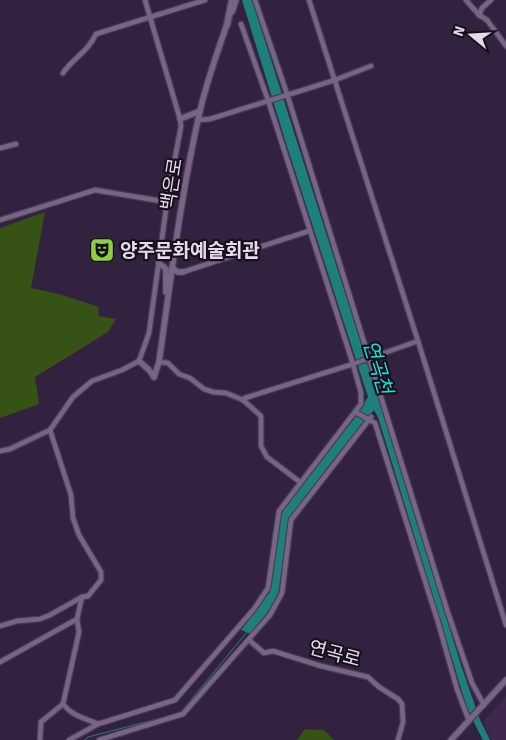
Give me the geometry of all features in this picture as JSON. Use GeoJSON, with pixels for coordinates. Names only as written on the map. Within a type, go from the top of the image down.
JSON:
{"type":"FeatureCollection","features":[{"type":"Feature","properties":{"kind":"main road"},"geometry":{"type":"LineString","coordinates":[[227,25],[234,1]]}},
{"type":"Feature","properties":{"kind":"street"},"geometry":{"type":"LineString","coordinates":[[0,451],[10,449],[50,430],[73,397],[92,382],[139,361],[149,332],[167,202],[179,142],[180,118],[145,0]]}},
{"type":"Feature","properties":{"kind":"street"},"geometry":{"type":"LineString","coordinates":[[63,73],[69,64],[88,49],[96,34],[205,0]]}},
{"type":"Feature","properties":{"kind":"street"},"geometry":{"type":"LineString","coordinates":[[255,0],[287,94],[448,613],[472,683],[484,705]]}},
{"type":"Feature","properties":{"kind":"street"},"geometry":{"type":"LineString","coordinates":[[309,0],[506,625]]}},
{"type":"Feature","properties":{"kind":"street"},"geometry":{"type":"LineString","coordinates":[[466,0],[486,20],[506,46]]}},
{"type":"Feature","properties":{"kind":"street"},"geometry":{"type":"LineString","coordinates":[[479,14],[482,8],[491,0]]}},
{"type":"Feature","properties":{"kind":"street"},"geometry":{"type":"LineString","coordinates":[[69,740],[98,724],[175,700],[254,609],[268,588],[279,511],[361,404],[361,393],[353,364],[268,100],[241,24]]}},
{"type":"Feature","properties":{"kind":"street","name":"백은로"},"geometry":{"type":"LineString","coordinates":[[139,361],[154,377],[159,362],[189,161],[211,67],[227,25]]}},
{"type":"Feature","properties":{"kind":"street"},"geometry":{"type":"LineString","coordinates":[[198,120],[210,119],[335,80],[371,66]]}},
{"type":"Feature","properties":{"kind":"street"},"geometry":{"type":"LineString","coordinates":[[180,118],[200,111]]}},
{"type":"Feature","properties":{"kind":"street"},"geometry":{"type":"LineString","coordinates":[[0,148],[16,144]]}},
{"type":"Feature","properties":{"kind":"street"},"geometry":{"type":"LineString","coordinates":[[0,220],[95,190],[167,202]]}},
{"type":"Feature","properties":{"kind":"street"},"geometry":{"type":"LineString","coordinates":[[159,263],[173,266],[178,272],[183,272],[309,232]]}},
{"type":"Feature","properties":{"kind":"street"},"geometry":{"type":"LineString","coordinates":[[159,263],[166,269],[166,311]]}},
{"type":"Feature","properties":{"kind":"street"},"geometry":{"type":"LineString","coordinates":[[243,400],[418,341]]}},
{"type":"Feature","properties":{"kind":"street"},"geometry":{"type":"LineString","coordinates":[[159,362],[168,363],[179,374],[190,378],[204,389],[226,393],[243,400],[261,416],[261,446],[267,457],[300,482]]}},
{"type":"Feature","properties":{"kind":"street"},"geometry":{"type":"LineString","coordinates":[[356,412],[370,418],[375,423],[438,622],[457,689],[469,722]]}},
{"type":"Feature","properties":{"kind":"street"},"geometry":{"type":"LineString","coordinates":[[99,740],[183,714],[249,640],[270,615],[282,593],[291,520],[370,418]]}},
{"type":"Feature","properties":{"kind":"street"},"geometry":{"type":"LineString","coordinates":[[0,626],[40,619],[82,597],[88,596],[101,580],[101,572],[79,535],[73,518],[71,495],[50,430]]}},
{"type":"Feature","properties":{"kind":"street"},"geometry":{"type":"LineString","coordinates":[[40,740],[41,722],[62,704],[79,632],[77,619],[82,597]]}},
{"type":"Feature","properties":{"kind":"street"},"geometry":{"type":"LineString","coordinates":[[0,662],[77,619]]}},
{"type":"Feature","properties":{"kind":"street","name":"연곡로"},"geometry":{"type":"LineString","coordinates":[[249,640],[264,653],[273,650],[321,666],[368,677],[398,698],[402,704],[402,722],[398,740]]}},
{"type":"Feature","properties":{"kind":"street"},"geometry":{"type":"LineString","coordinates":[[451,740],[506,680]]}},
{"type":"Feature","properties":{"kind":"street"},"geometry":{"type":"LineString","coordinates":[[62,704],[78,717],[98,724]]}},
{"type":"Feature","properties":{"kind":"shaded area"},"geometry":{"type":"Polygon","coordinates":[[[242,0],[252,0],[461,665],[480,720],[490,740],[483,740],[468,711],[378,417],[374,410],[330,464],[290,518],[278,595],[251,634],[241,630],[270,592],[282,510],[354,419],[368,397],[242,0]]]}},
{"type":"Feature","properties":{"kind":"shaded area"},"geometry":{"type":"Polygon","coordinates":[[[45,212],[31,288],[59,294],[99,307],[98,316],[116,319],[108,332],[35,377],[39,404],[0,418],[0,228],[45,212]]]}},
{"type":"Feature","properties":{"kind":"shaded area"},"geometry":{"type":"Polygon","coordinates":[[[506,696],[506,740],[492,740],[483,722],[506,696]]]}},
{"type":"Feature","properties":{"kind":"shaded area"},"geometry":{"type":"Polygon","coordinates":[[[305,729],[324,730],[334,740],[297,740],[305,729]]]}},
{"type":"Feature","properties":{"kind":"waterway"},"geometry":{"type":"LineString","coordinates":[[85,740],[88,737],[180,713],[247,632]]}},
{"type":"Feature","properties":{"kind":"place","name":"양주문화예술회관"},"geometry":{"type":"Point","coordinates":[102,250]}},
{"type":"Feature","properties":{"kind":"water label","name":"연곡천"},"geometry":{"type":"Point","coordinates":[378,367]}}]}
